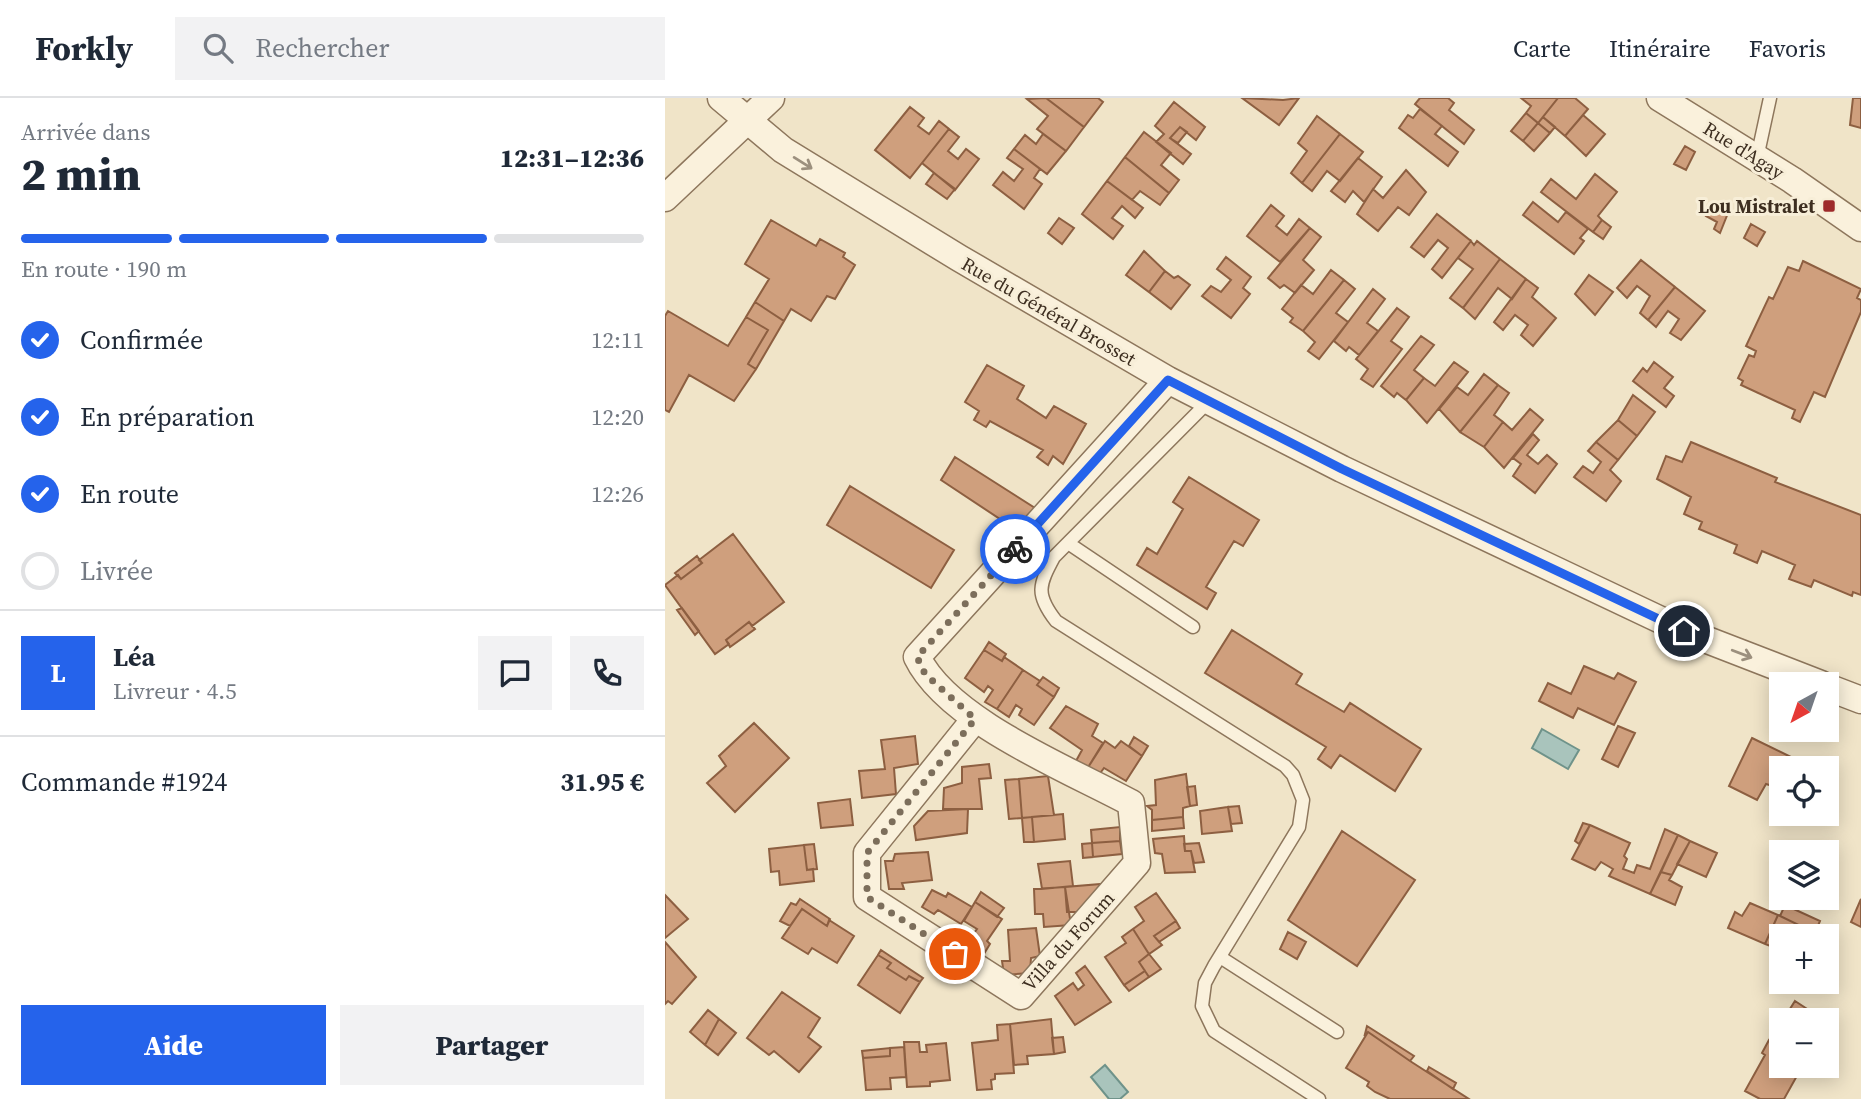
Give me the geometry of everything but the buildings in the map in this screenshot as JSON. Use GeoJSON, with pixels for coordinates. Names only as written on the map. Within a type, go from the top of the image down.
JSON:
{"type":"FeatureCollection","features":[{"type":"Feature","properties":{"kind":"street","name":"Rue du Général Brosset"},"geometry":{"type":"LineString","coordinates":[[721,98],[795,158],[1168,380],[1342,469],[1684,631],[1790,672]]}},
{"type":"Feature","properties":{"kind":"street"},"geometry":{"type":"LineString","coordinates":[[665,198],[750,121],[771,98]]}},
{"type":"Feature","properties":{"kind":"street","name":"Rue d'Agay"},"geometry":{"type":"LineString","coordinates":[[1660,98],[1757,158],[1861,228]]}},
{"type":"Feature","properties":{"kind":"street","name":"Villa du Forum"},"geometry":{"type":"LineString","coordinates":[[975,719],[867,853],[867,897],[1021,996],[1137,863],[1131,803],[975,719],[925,674],[917,657],[1168,380]]}},
{"type":"Feature","properties":{"kind":"street"},"geometry":{"type":"LineString","coordinates":[[1839,692],[1861,700]]}},
{"type":"Feature","properties":{"kind":"lane"},"geometry":{"type":"LineString","coordinates":[[1757,158],[1770,98]]}},
{"type":"Feature","properties":{"kind":"lane"},"geometry":{"type":"LineString","coordinates":[[1209,401],[1054,557],[1040,584],[1046,608],[1056,621],[1285,766],[1297,784],[1303,800],[1299,827],[1220,957],[1203,994],[1202,1006],[1214,1031],[1319,1099]]}},
{"type":"Feature","properties":{"kind":"lane"},"geometry":{"type":"LineString","coordinates":[[1068,543],[1193,627]]}},
{"type":"Feature","properties":{"kind":"lane"},"geometry":{"type":"LineString","coordinates":[[1220,957],[1337,1032]]}},
{"type":"Feature","properties":{"kind":"water"},"geometry":{"type":"Polygon","coordinates":[[[1542,729],[1579,750],[1568,769],[1532,748],[1542,729]]]}},
{"type":"Feature","properties":{"kind":"water"},"geometry":{"type":"Polygon","coordinates":[[[1105,1065],[1128,1092],[1120,1099],[1109,1099],[1091,1077],[1105,1065]]]}},
{"type":"Feature","properties":{"kind":"way so far"},"geometry":{"type":"LineString","coordinates":[[955,954],[867,897],[867,853],[975,719],[925,674],[917,657],[1015,549]]}},
{"type":"Feature","properties":{"kind":"place","name":"Lou Mistralet"},"geometry":{"type":"Point","coordinates":[1829,206]}},
{"type":"Feature","properties":{"kind":"route"},"geometry":{"type":"LineString","coordinates":[[1015,549],[1168,380],[1342,469],[1684,631]]}}]}
